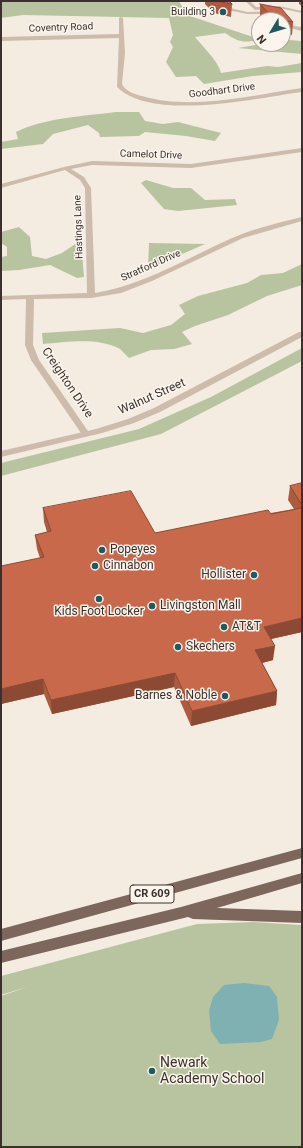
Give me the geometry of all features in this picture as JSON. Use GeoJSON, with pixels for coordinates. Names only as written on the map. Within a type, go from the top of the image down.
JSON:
{"type":"FeatureCollection","features":[{"type":"Feature","properties":{"kind":"main road","name":"CR 609"},"geometry":{"type":"LineString","coordinates":[[1,935],[302,853]]}},
{"type":"Feature","properties":{"kind":"main road","name":"CR 609"},"geometry":{"type":"LineString","coordinates":[[1,957],[181,913],[302,878]]}},
{"type":"Feature","properties":{"kind":"main road"},"geometry":{"type":"LineString","coordinates":[[181,913],[302,917]]}},
{"type":"Feature","properties":{"kind":"street"},"geometry":{"type":"LineString","coordinates":[[228,1],[222,2],[228,9],[247,13],[278,12],[293,28],[302,29]]}},
{"type":"Feature","properties":{"kind":"street"},"geometry":{"type":"LineString","coordinates":[[248,1],[255,9],[279,7],[302,12]]}},
{"type":"Feature","properties":{"kind":"street","name":"Goodhart Drive"},"geometry":{"type":"LineString","coordinates":[[121,18],[122,53],[119,84],[120,87],[131,95],[165,104],[200,104],[302,90]]}},
{"type":"Feature","properties":{"kind":"street","name":"Coventry Road"},"geometry":{"type":"LineString","coordinates":[[1,40],[76,36],[121,36]]}},
{"type":"Feature","properties":{"kind":"street","name":"Camelot Drive"},"geometry":{"type":"LineString","coordinates":[[1,186],[66,168],[92,163],[192,166],[302,150]]}},
{"type":"Feature","properties":{"kind":"street","name":"Hastings Lane"},"geometry":{"type":"LineString","coordinates":[[66,168],[80,177],[88,186],[91,296]]}},
{"type":"Feature","properties":{"kind":"street","name":"Stratford Drive"},"geometry":{"type":"LineString","coordinates":[[1,298],[91,296],[107,294],[130,287],[241,237],[302,219]]}},
{"type":"Feature","properties":{"kind":"street","name":"Creighton Drive"},"geometry":{"type":"LineString","coordinates":[[30,298],[29,345],[36,360],[86,434]]}},
{"type":"Feature","properties":{"kind":"street","name":"Walnut Street"},"geometry":{"type":"LineString","coordinates":[[1,454],[86,434],[131,421],[157,410],[302,334]]}},
{"type":"Feature","properties":{"kind":"green space"},"geometry":{"type":"Polygon","coordinates":[[[1,1],[179,1],[187,15],[251,36],[251,41],[241,41],[225,33],[195,37],[214,59],[221,73],[267,66],[278,67],[302,63],[302,72],[253,76],[204,84],[196,76],[176,77],[166,62],[173,47],[170,42],[173,35],[169,18],[23,15],[1,18],[1,1]]]}},
{"type":"Feature","properties":{"kind":"green space"},"geometry":{"type":"Polygon","coordinates":[[[291,40],[302,41],[302,54],[281,52],[291,52],[291,40]]]}},
{"type":"Feature","properties":{"kind":"green space"},"geometry":{"type":"Polygon","coordinates":[[[251,46],[251,49],[238,48],[251,46]]]}},
{"type":"Feature","properties":{"kind":"green space"},"geometry":{"type":"Polygon","coordinates":[[[116,112],[139,112],[145,121],[163,124],[178,122],[221,133],[215,141],[186,136],[145,132],[139,136],[100,137],[99,133],[88,125],[53,134],[43,144],[1,149],[1,142],[18,139],[16,132],[27,127],[65,118],[116,112]]]}},
{"type":"Feature","properties":{"kind":"green space"},"geometry":{"type":"Polygon","coordinates":[[[146,180],[173,188],[191,188],[205,200],[235,199],[237,205],[178,211],[164,209],[141,183],[146,180]]]}},
{"type":"Feature","properties":{"kind":"green space"},"geometry":{"type":"Polygon","coordinates":[[[19,227],[30,237],[32,256],[46,259],[62,253],[81,240],[84,277],[77,278],[50,265],[1,271],[1,257],[7,256],[7,247],[1,243],[1,232],[19,227]]]}},
{"type":"Feature","properties":{"kind":"green space"},"geometry":{"type":"Polygon","coordinates":[[[149,243],[205,244],[148,269],[149,243]]]}},
{"type":"Feature","properties":{"kind":"green space"},"geometry":{"type":"Polygon","coordinates":[[[302,264],[302,285],[267,296],[228,315],[182,332],[192,344],[174,349],[151,350],[129,358],[120,349],[112,345],[102,343],[82,341],[43,344],[42,333],[120,328],[143,333],[171,325],[185,314],[179,305],[198,296],[247,283],[261,275],[283,273],[302,264]]]}},
{"type":"Feature","properties":{"kind":"green space"},"geometry":{"type":"Polygon","coordinates":[[[302,348],[302,361],[161,434],[1,476],[1,463],[139,429],[211,397],[302,348]]]}},
{"type":"Feature","properties":{"kind":"green space","name":"Newark Academy School"},"geometry":{"type":"Polygon","coordinates":[[[253,922],[302,925],[302,1147],[1,1147],[1,996],[27,987],[1,995],[1,976],[197,924],[253,922]]]}},
{"type":"Feature","properties":{"kind":"water"},"geometry":{"type":"Polygon","coordinates":[[[244,983],[269,986],[277,997],[279,1020],[272,1039],[261,1042],[220,1044],[211,1031],[209,1011],[213,997],[224,985],[244,983]]]}},
{"type":"Feature","properties":{"kind":"building"},"geometry":{"type":"Polygon","coordinates":[[[217,1],[229,1],[232,4],[217,1]]]}},
{"type":"Feature","properties":{"kind":"building"},"geometry":{"type":"Polygon","coordinates":[[[260,4],[281,8],[284,12],[268,12],[260,4]]]}},
{"type":"Feature","properties":{"kind":"building"},"geometry":{"type":"Polygon","coordinates":[[[302,483],[302,505],[290,486],[302,483]]]}},
{"type":"Feature","properties":{"kind":"building","name":"Livingston Mall"},"geometry":{"type":"Polygon","coordinates":[[[131,491],[155,533],[268,510],[271,514],[302,508],[302,618],[264,627],[275,646],[255,650],[277,691],[192,711],[175,673],[51,700],[43,679],[1,689],[1,566],[44,557],[35,535],[51,531],[43,508],[131,491]]]}},
{"type":"Feature","properties":{"kind":"place","name":"Building 3"},"geometry":{"type":"Point","coordinates":[223,12]}},
{"type":"Feature","properties":{"kind":"place","name":"Popeyes"},"geometry":{"type":"Point","coordinates":[102,550]}},
{"type":"Feature","properties":{"kind":"place","name":"Cinnabon"},"geometry":{"type":"Point","coordinates":[95,566]}},
{"type":"Feature","properties":{"kind":"place","name":"Hollister"},"geometry":{"type":"Point","coordinates":[254,575]}},
{"type":"Feature","properties":{"kind":"place","name":"Kids Foot Locker"},"geometry":{"type":"Point","coordinates":[99,599]}},
{"type":"Feature","properties":{"kind":"place","name":"Livingston Mall"},"geometry":{"type":"Point","coordinates":[152,606]}},
{"type":"Feature","properties":{"kind":"place","name":"AT&T"},"geometry":{"type":"Point","coordinates":[224,627]}},
{"type":"Feature","properties":{"kind":"place","name":"Skechers"},"geometry":{"type":"Point","coordinates":[178,647]}},
{"type":"Feature","properties":{"kind":"place","name":"Barnes & Noble"},"geometry":{"type":"Point","coordinates":[225,696]}},
{"type":"Feature","properties":{"kind":"place","name":"Newark Academy School"},"geometry":{"type":"Point","coordinates":[152,1071]}}]}
